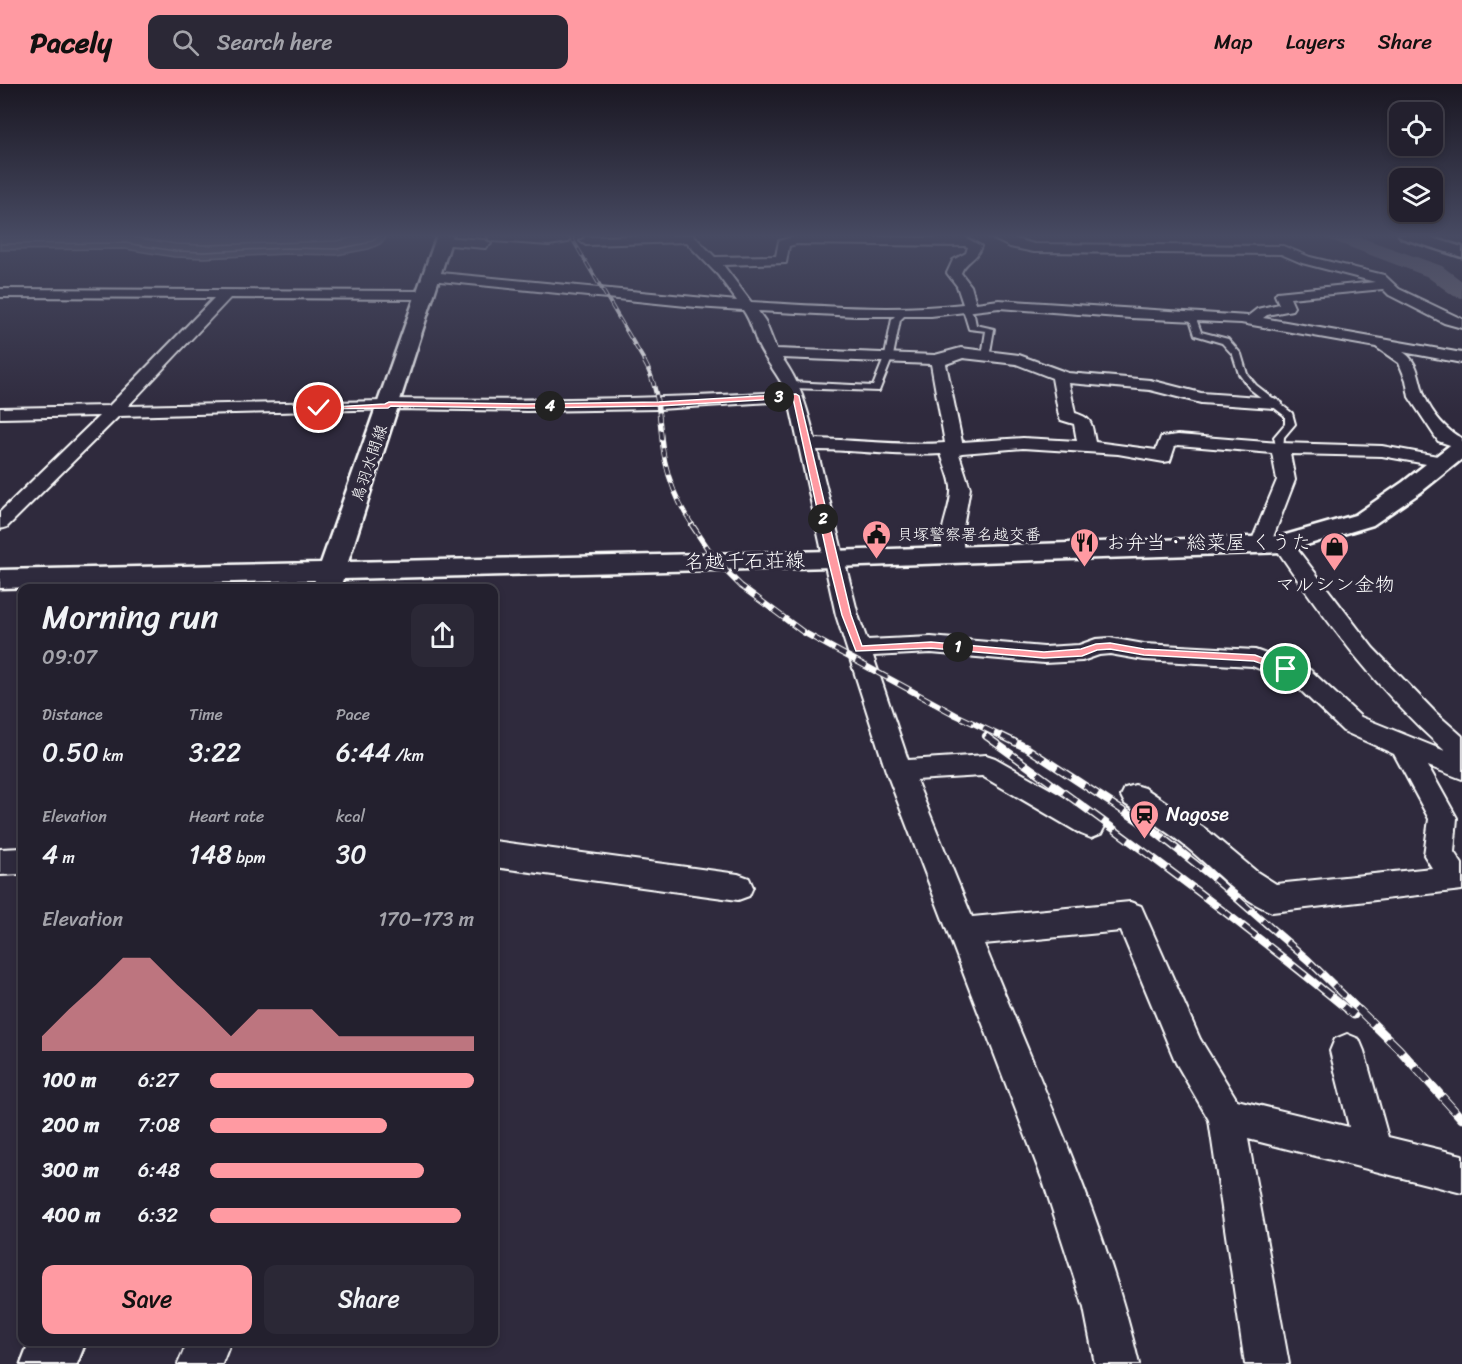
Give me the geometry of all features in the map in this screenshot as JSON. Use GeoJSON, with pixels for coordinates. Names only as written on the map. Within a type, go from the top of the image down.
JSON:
{"type":"FeatureCollection","features":[{"type":"Feature","properties":{"kind":"street"},"geometry":{"type":"LineString","coordinates":[[0,523],[114,411],[225,295]]}},
{"type":"Feature","properties":{"kind":"street","name":"鳥羽水間線"},"geometry":{"type":"LineString","coordinates":[[329,579],[388,405],[429,295]]}},
{"type":"Feature","properties":{"kind":"street"},"geometry":{"type":"LineString","coordinates":[[476,295],[583,297],[589,295]]}},
{"type":"Feature","properties":{"kind":"street"},"geometry":{"type":"LineString","coordinates":[[625,295],[745,305],[903,313],[999,304],[1131,314],[1191,315],[1252,321],[1462,358]]}},
{"type":"Feature","properties":{"kind":"street"},"geometry":{"type":"LineString","coordinates":[[738,295],[758,321],[766,346],[774,354],[793,390],[847,615],[899,771],[1062,1181],[1105,1308],[1117,1364]]}},
{"type":"Feature","properties":{"kind":"street"},"geometry":{"type":"LineString","coordinates":[[966,295],[968,308]]}},
{"type":"Feature","properties":{"kind":"street"},"geometry":{"type":"LineString","coordinates":[[1252,321],[1262,312],[1287,307],[1282,295],[1285,295]]}},
{"type":"Feature","properties":{"kind":"street"},"geometry":{"type":"LineString","coordinates":[[1399,295],[1449,320],[1462,324]]}},
{"type":"Feature","properties":{"kind":"street"},"geometry":{"type":"LineString","coordinates":[[1377,343],[1397,353],[1406,361],[1414,380],[1417,397],[1456,455]]}},
{"type":"Feature","properties":{"kind":"street"},"geometry":{"type":"LineString","coordinates":[[774,354],[889,356],[938,360],[961,353],[1019,360],[1060,375],[1150,385],[1201,398],[1274,403]]}},
{"type":"Feature","properties":{"kind":"street"},"geometry":{"type":"LineString","coordinates":[[938,360],[952,450],[961,488],[952,533],[954,554]]}},
{"type":"Feature","properties":{"kind":"street"},"geometry":{"type":"LineString","coordinates":[[1060,375],[1067,416],[1082,421],[1087,447]]}},
{"type":"Feature","properties":{"kind":"street"},"geometry":{"type":"LineString","coordinates":[[0,413],[388,405],[659,404],[793,390]]}},
{"type":"Feature","properties":{"kind":"street"},"geometry":{"type":"LineString","coordinates":[[807,444],[855,445],[912,451],[952,450],[1023,443],[1118,449],[1164,457],[1167,441],[1178,440],[1456,455]]}},
{"type":"Feature","properties":{"kind":"street"},"geometry":{"type":"LineString","coordinates":[[1280,447],[1286,480],[1271,544],[1365,654],[1427,720],[1462,751]]}},
{"type":"Feature","properties":{"kind":"street","name":"名越千石荘線"},"geometry":{"type":"LineString","coordinates":[[0,579],[329,579],[1271,544],[1364,519],[1456,455]]}},
{"type":"Feature","properties":{"kind":"street"},"geometry":{"type":"LineString","coordinates":[[859,649],[931,645],[1044,655],[1082,652],[1096,647],[1110,646],[1144,652],[1255,658],[1301,676],[1352,724],[1403,747],[1462,768]]}},
{"type":"Feature","properties":{"kind":"street"},"geometry":{"type":"LineString","coordinates":[[1403,747],[1443,818],[1439,855],[1459,882]]}},
{"type":"Feature","properties":{"kind":"street"},"geometry":{"type":"LineString","coordinates":[[899,771],[986,765],[1091,826]]}},
{"type":"Feature","properties":{"kind":"street"},"geometry":{"type":"LineString","coordinates":[[1135,796],[1198,840],[1246,881],[1272,898],[1459,882]]}},
{"type":"Feature","properties":{"kind":"street"},"geometry":{"type":"LineString","coordinates":[[498,855],[738,888]]}},
{"type":"Feature","properties":{"kind":"street"},"geometry":{"type":"LineString","coordinates":[[0,862],[18,861]]}},
{"type":"Feature","properties":{"kind":"street"},"geometry":{"type":"LineString","coordinates":[[963,932],[1130,916],[1188,1051],[1226,1115],[1267,1364]]}},
{"type":"Feature","properties":{"kind":"street"},"geometry":{"type":"LineString","coordinates":[[1347,1051],[1374,1152]]}},
{"type":"Feature","properties":{"kind":"street"},"geometry":{"type":"LineString","coordinates":[[1226,1115],[1462,1174]]}},
{"type":"Feature","properties":{"kind":"street"},"geometry":{"type":"LineString","coordinates":[[49,1364],[56,1346]]}},
{"type":"Feature","properties":{"kind":"street"},"geometry":{"type":"LineString","coordinates":[[200,1364],[208,1346]]}},
{"type":"Feature","properties":{"kind":"lane"},"geometry":{"type":"LineString","coordinates":[[968,308],[972,327],[990,329],[986,356]]}},
{"type":"Feature","properties":{"kind":"lane"},"geometry":{"type":"LineString","coordinates":[[793,390],[876,389],[889,356],[896,319],[903,313]]}},
{"type":"Feature","properties":{"kind":"lane"},"geometry":{"type":"LineString","coordinates":[[1191,315],[1198,333],[1225,341],[1237,354],[1244,374],[1253,387],[1289,415],[1290,424],[1279,437],[1280,447]]}},
{"type":"Feature","properties":{"kind":"railway"},"geometry":{"type":"LineString","coordinates":[[605,295],[645,362]]}},
{"type":"Feature","properties":{"kind":"railway"},"geometry":{"type":"LineString","coordinates":[[644,361],[657,398],[667,470],[676,495],[693,526]]}},
{"type":"Feature","properties":{"kind":"railway"},"geometry":{"type":"LineString","coordinates":[[692,525],[716,561],[741,586],[803,632],[956,715],[1005,738]]}},
{"type":"Feature","properties":{"kind":"railway"},"geometry":{"type":"LineString","coordinates":[[988,738],[986,736],[1215,905],[1349,1011]]}},
{"type":"Feature","properties":{"kind":"railway"},"geometry":{"type":"LineString","coordinates":[[1002,736],[1027,748],[1154,831],[1210,875],[1308,960],[1360,1011]]}},
{"type":"Feature","properties":{"kind":"railway"},"geometry":{"type":"LineString","coordinates":[[1348,1010],[1354,1015]]}},
{"type":"Feature","properties":{"kind":"railway"},"geometry":{"type":"LineString","coordinates":[[1359,1010],[1399,1049],[1462,1119]]}},
{"type":"Feature","properties":{"kind":"place","name":"貝塚警察署名越交番"},"geometry":{"type":"Point","coordinates":[876,560]}},
{"type":"Feature","properties":{"kind":"place","name":"お弁当・総菜屋 くうた"},"geometry":{"type":"Point","coordinates":[1085,568]}},
{"type":"Feature","properties":{"kind":"place","name":"マルシン金物"},"geometry":{"type":"Point","coordinates":[1335,572]}},
{"type":"Feature","properties":{"kind":"place","name":"Nagose"},"geometry":{"type":"Point","coordinates":[1145,840]}},
{"type":"Feature","properties":{"kind":"route"},"geometry":{"type":"LineString","coordinates":[[319,408],[388,406],[389,404],[527,406],[659,404],[796,396],[832,559],[859,649],[931,645],[1044,655],[1082,652],[1096,647],[1110,646],[1144,652],[1255,658],[1286,669]]}}]}
